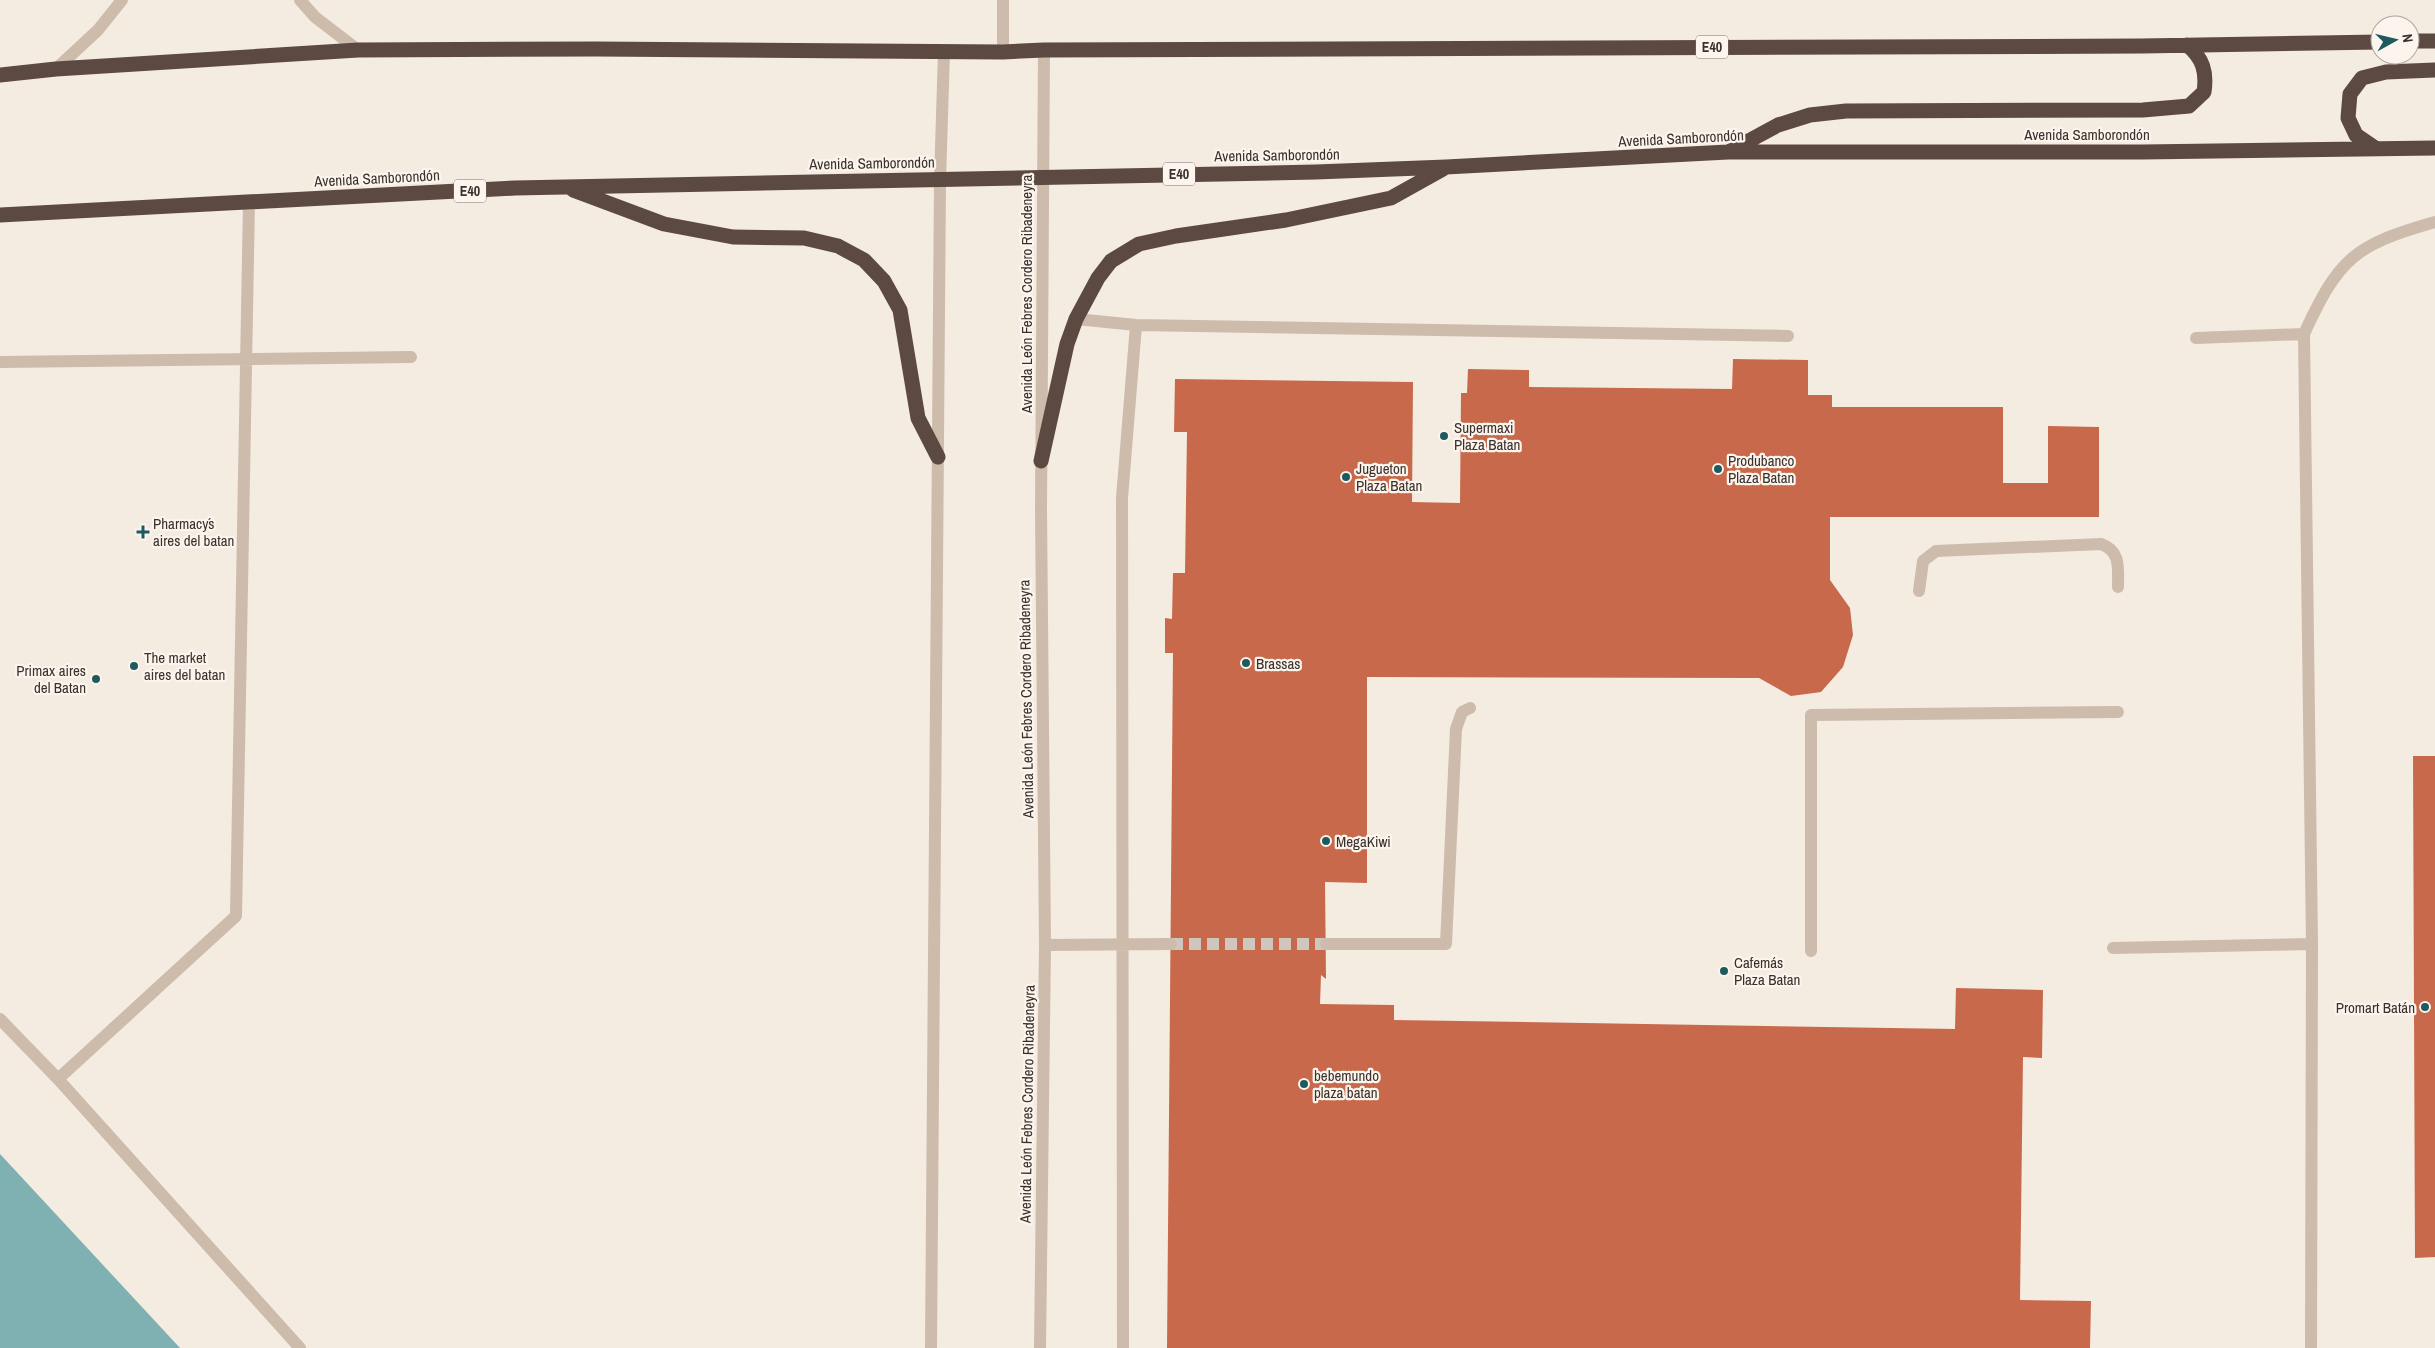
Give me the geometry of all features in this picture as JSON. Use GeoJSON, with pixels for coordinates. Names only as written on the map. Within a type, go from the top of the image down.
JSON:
{"type":"FeatureCollection","features":[{"type":"Feature","properties":{"kind":"highway"},"geometry":{"type":"LineString","coordinates":[[2420,41],[2435,41]]}},
{"type":"Feature","properties":{"kind":"highway","name":"E40"},"geometry":{"type":"LineString","coordinates":[[0,75],[56,69],[358,50],[597,49],[1003,52],[1044,50],[2187,45],[2370,42]]}},
{"type":"Feature","properties":{"kind":"highway"},"geometry":{"type":"LineString","coordinates":[[1728,152],[1778,125],[1810,116],[1846,111],[2143,110],[2189,106],[2204,92],[2206,77],[2202,62],[2187,45]]}},
{"type":"Feature","properties":{"kind":"highway"},"geometry":{"type":"LineString","coordinates":[[2375,148],[2356,135],[2348,118],[2350,94],[2362,78],[2386,72],[2435,70]]}},
{"type":"Feature","properties":{"kind":"highway","name":"Avenida Samborondón"},"geometry":{"type":"LineString","coordinates":[[0,215],[564,187],[940,180],[1446,167],[1728,152],[2142,152],[2435,148]]}},
{"type":"Feature","properties":{"kind":"highway"},"geometry":{"type":"LineString","coordinates":[[1041,461],[1061,365],[1076,319],[1098,278],[1111,261],[1139,244],[1176,236],[1286,220],[1391,198],[1446,167]]}},
{"type":"Feature","properties":{"kind":"highway"},"geometry":{"type":"LineString","coordinates":[[564,187],[664,224],[733,238],[804,238],[838,246],[864,260],[884,281],[900,310],[918,418],[938,457]]}},
{"type":"Feature","properties":{"kind":"street"},"geometry":{"type":"LineString","coordinates":[[56,69],[98,30],[122,0]]}},
{"type":"Feature","properties":{"kind":"street"},"geometry":{"type":"LineString","coordinates":[[300,0],[315,17],[358,50]]}},
{"type":"Feature","properties":{"kind":"street"},"geometry":{"type":"LineString","coordinates":[[1003,0],[1003,52]]}},
{"type":"Feature","properties":{"kind":"street","name":"Avenida León Febres Cordero Ribadeneyra"},"geometry":{"type":"LineString","coordinates":[[1040,1348],[1045,945],[1041,461],[1044,50]]}},
{"type":"Feature","properties":{"kind":"street"},"geometry":{"type":"LineString","coordinates":[[931,1348],[940,180],[944,52]]}},
{"type":"Feature","properties":{"kind":"street"},"geometry":{"type":"LineString","coordinates":[[58,1079],[236,916],[249,202]]}},
{"type":"Feature","properties":{"kind":"street"},"geometry":{"type":"LineString","coordinates":[[2311,1348],[2312,944],[2304,334],[2321,298],[2339,270],[2356,253],[2381,239],[2435,222]]}},
{"type":"Feature","properties":{"kind":"street"},"geometry":{"type":"LineString","coordinates":[[1076,319],[1136,325],[1788,336]]}},
{"type":"Feature","properties":{"kind":"street"},"geometry":{"type":"LineString","coordinates":[[1123,1348],[1122,498],[1136,325]]}},
{"type":"Feature","properties":{"kind":"street"},"geometry":{"type":"LineString","coordinates":[[2196,338],[2304,334]]}},
{"type":"Feature","properties":{"kind":"street"},"geometry":{"type":"LineString","coordinates":[[0,362],[411,357]]}},
{"type":"Feature","properties":{"kind":"street"},"geometry":{"type":"LineString","coordinates":[[1919,591],[1923,561],[1936,552],[2101,544],[2109,546],[2117,556],[2118,586]]}},
{"type":"Feature","properties":{"kind":"street"},"geometry":{"type":"LineString","coordinates":[[1326,944],[1446,944],[1456,729],[1462,712],[1470,708]]}},
{"type":"Feature","properties":{"kind":"street"},"geometry":{"type":"LineString","coordinates":[[1811,951],[1811,714],[2118,712]]}},
{"type":"Feature","properties":{"kind":"street"},"geometry":{"type":"LineString","coordinates":[[1045,945],[1170,944]]}},
{"type":"Feature","properties":{"kind":"street"},"geometry":{"type":"LineString","coordinates":[[2113,948],[2312,944]]}},
{"type":"Feature","properties":{"kind":"street"},"geometry":{"type":"LineString","coordinates":[[0,1019],[58,1079],[300,1348]]}},
{"type":"Feature","properties":{"kind":"water"},"geometry":{"type":"Polygon","coordinates":[[[0,1154],[180,1348],[0,1348],[0,1154]]]}},
{"type":"Feature","properties":{"kind":"building"},"geometry":{"type":"Polygon","coordinates":[[[1733,359],[1808,360],[1808,395],[1832,395],[1832,407],[2003,407],[2003,483],[2048,483],[2048,426],[2099,427],[2099,517],[1830,517],[1830,580],[1850,608],[1853,635],[1843,667],[1821,692],[1791,696],[1759,678],[1367,677],[1367,883],[1325,882],[1326,979],[1321,975],[1320,1004],[1394,1005],[1394,1020],[1955,1029],[1956,988],[2043,990],[2042,1058],[2023,1057],[2020,1300],[2091,1301],[2090,1348],[1167,1348],[1173,653],[1165,653],[1165,618],[1172,619],[1173,573],[1185,573],[1187,432],[1174,432],[1175,379],[1413,382],[1412,502],[1460,503],[1461,393],[1467,393],[1468,369],[1529,370],[1529,387],[1732,389],[1733,359]]]}},
{"type":"Feature","properties":{"kind":"building","name":"Promart Batán"},"geometry":{"type":"Polygon","coordinates":[[[2413,756],[2435,756],[2435,1257],[2415,1258],[2413,756]]]}},
{"type":"Feature","properties":{"kind":"tunnel"},"geometry":{"type":"LineString","coordinates":[[1171,944],[1326,944]]}},
{"type":"Feature","properties":{"kind":"place","name":"Supermaxi Plaza Batan"},"geometry":{"type":"Point","coordinates":[1444,436]}},
{"type":"Feature","properties":{"kind":"place","name":"Produbanco Plaza Batan"},"geometry":{"type":"Point","coordinates":[1718,469]}},
{"type":"Feature","properties":{"kind":"place","name":"Jugueton Plaza Batan"},"geometry":{"type":"Point","coordinates":[1346,477]}},
{"type":"Feature","properties":{"kind":"place","name":"Pharmacy´s aires del batan"},"geometry":{"type":"Point","coordinates":[143,532]}},
{"type":"Feature","properties":{"kind":"place","name":"Brassas"},"geometry":{"type":"Point","coordinates":[1246,663]}},
{"type":"Feature","properties":{"kind":"place","name":"The market aires del batan"},"geometry":{"type":"Point","coordinates":[134,666]}},
{"type":"Feature","properties":{"kind":"place","name":"Primax aires del Batan"},"geometry":{"type":"Point","coordinates":[96,679]}},
{"type":"Feature","properties":{"kind":"place","name":"MegaKiwi"},"geometry":{"type":"Point","coordinates":[1326,841]}},
{"type":"Feature","properties":{"kind":"place","name":"Cafemás Plaza Batan"},"geometry":{"type":"Point","coordinates":[1724,971]}},
{"type":"Feature","properties":{"kind":"place","name":"Promart Batán"},"geometry":{"type":"Point","coordinates":[2425,1007]}},
{"type":"Feature","properties":{"kind":"place","name":"bebemundo plaza batan"},"geometry":{"type":"Point","coordinates":[1304,1084]}}]}
